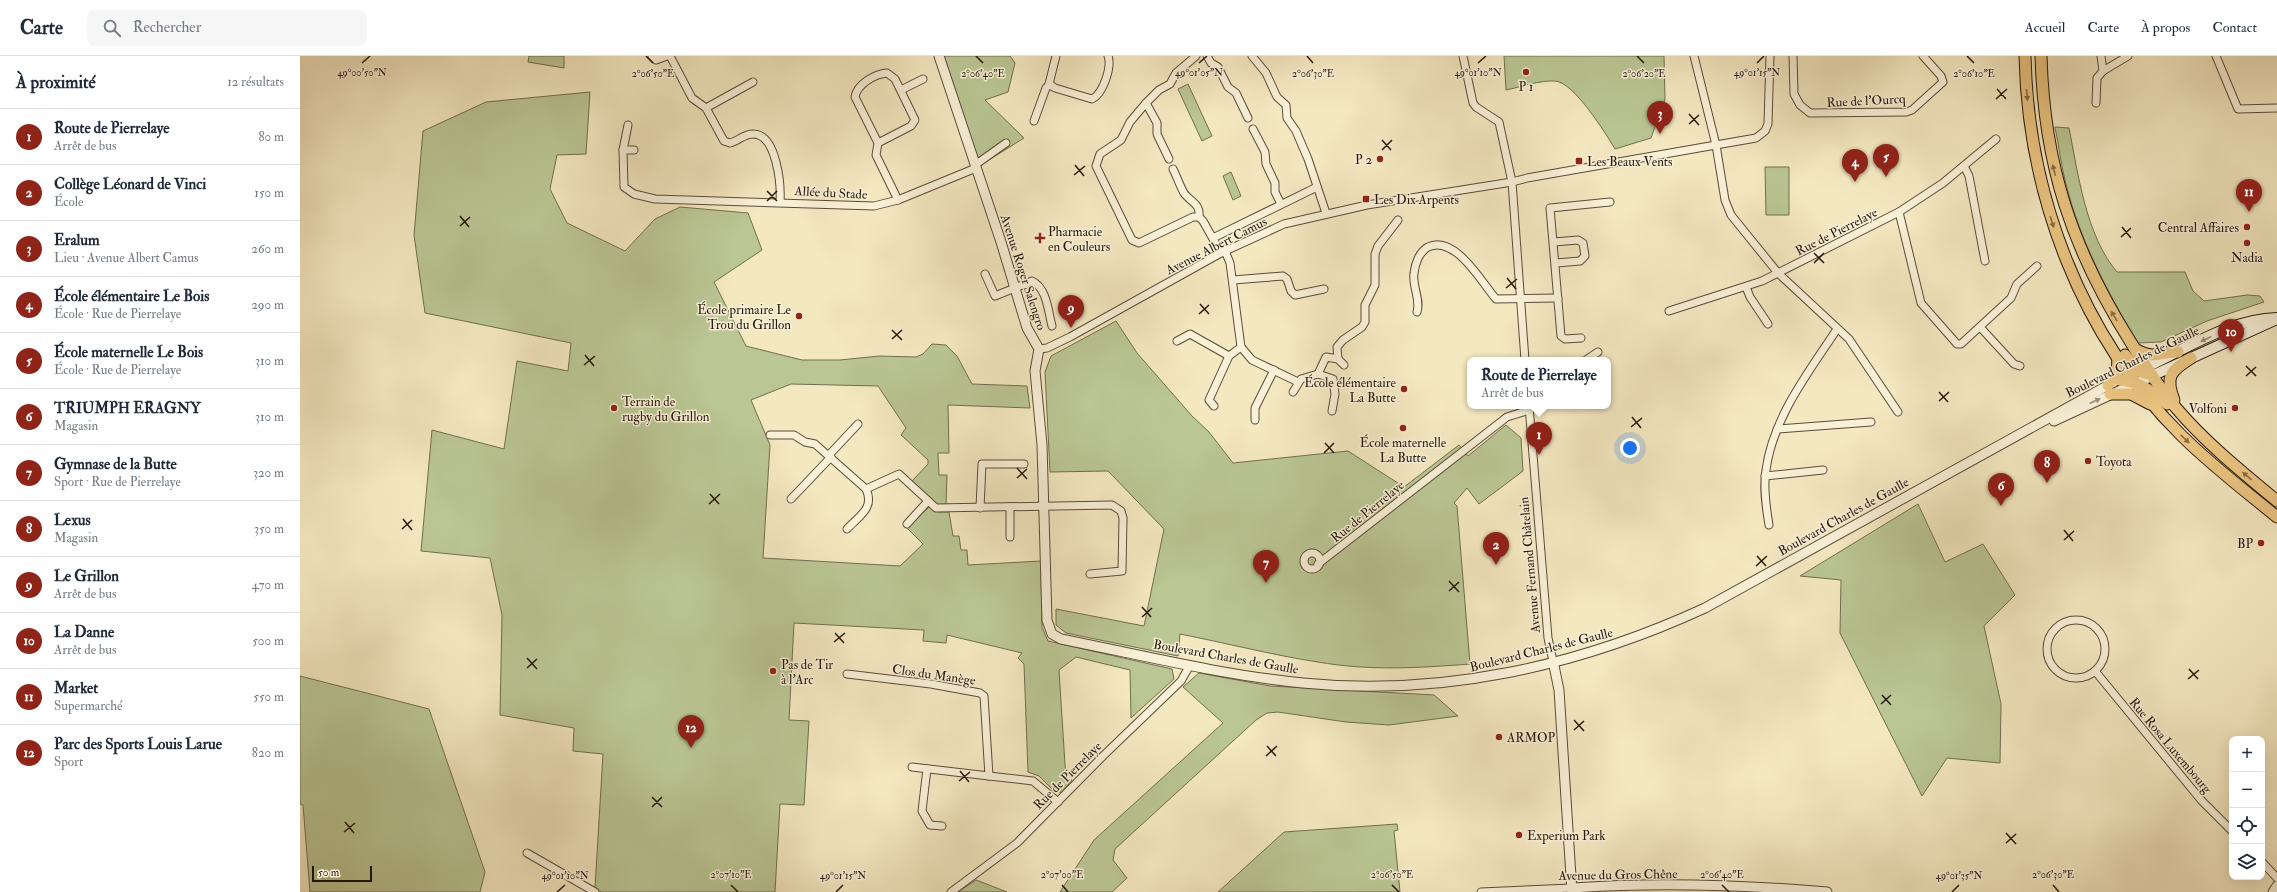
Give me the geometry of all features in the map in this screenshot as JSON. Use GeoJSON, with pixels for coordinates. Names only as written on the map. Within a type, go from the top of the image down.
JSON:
{"type":"FeatureCollection","features":[{"type":"Feature","properties":{"kind":"main road"},"geometry":{"type":"LineString","coordinates":[[2025,56],[2028,111],[2036,163],[2044,195],[2060,245],[2096,321],[2118,358],[2140,374],[2152,391],[2170,406],[2176,408]]}},
{"type":"Feature","properties":{"kind":"main road"},"geometry":{"type":"LineString","coordinates":[[2041,56],[2050,154],[2067,215],[2111,312],[2135,349],[2140,374],[2159,410],[2180,434],[2228,479],[2277,517]]}},
{"type":"Feature","properties":{"kind":"main road","name":"Boulevard Charles de Gaulle"},"geometry":{"type":"LineString","coordinates":[[2140,374],[2178,352],[2212,336],[2255,320],[2277,318]]}},
{"type":"Feature","properties":{"kind":"main road","name":"Boulevard Charles de Gaulle"},"geometry":{"type":"LineString","coordinates":[[2140,374],[2191,358],[2277,318]]}},
{"type":"Feature","properties":{"kind":"main road"},"geometry":{"type":"LineString","coordinates":[[2096,321],[2113,335],[2126,358],[2140,374],[2220,452],[2277,501]]}},
{"type":"Feature","properties":{"kind":"main road"},"geometry":{"type":"LineString","coordinates":[[2135,349],[2152,356],[2178,352]]}},
{"type":"Feature","properties":{"kind":"main road"},"geometry":{"type":"LineString","coordinates":[[2118,358],[2117,374],[2109,390],[2135,396],[2159,410]]}},
{"type":"Feature","properties":{"kind":"main road"},"geometry":{"type":"LineString","coordinates":[[2176,408],[2169,388],[2170,378],[2173,371],[2191,358]]}},
{"type":"Feature","properties":{"kind":"main road"},"geometry":{"type":"LineString","coordinates":[[2119,380],[2140,374]]}},
{"type":"Feature","properties":{"kind":"street"},"geometry":{"type":"LineString","coordinates":[[652,56],[656,60],[669,56],[692,98],[706,108],[727,143],[754,134],[765,140],[780,173],[780,202]]}},
{"type":"Feature","properties":{"kind":"street","name":"Avenue Roger Salengro"},"geometry":{"type":"LineString","coordinates":[[939,56],[1016,286],[1027,328],[1039,349],[1035,371],[1042,445],[1047,620],[1052,634],[1061,639]]}},
{"type":"Feature","properties":{"kind":"street"},"geometry":{"type":"LineString","coordinates":[[1056,56],[1049,80],[1050,84],[1055,88],[1089,99],[1094,98],[1100,93],[1108,67],[1108,56]]}},
{"type":"Feature","properties":{"kind":"street"},"geometry":{"type":"LineString","coordinates":[[1196,56],[1176,73],[1170,84],[1160,90],[1146,103],[1130,122],[1121,140],[1100,154],[1096,166],[1132,240],[1136,242],[1140,243],[1194,217],[1199,217]]}},
{"type":"Feature","properties":{"kind":"street"},"geometry":{"type":"LineString","coordinates":[[1207,56],[1211,63],[1218,67],[1228,87],[1236,93],[1248,118]]}},
{"type":"Feature","properties":{"kind":"street"},"geometry":{"type":"LineString","coordinates":[[1252,56],[1266,73],[1277,97],[1286,105],[1287,118],[1296,131],[1308,159],[1326,213]]}},
{"type":"Feature","properties":{"kind":"street"},"geometry":{"type":"LineString","coordinates":[[1463,56],[1473,103],[1476,107],[1499,122],[1506,150],[1512,182],[1526,357]]}},
{"type":"Feature","properties":{"kind":"street"},"geometry":{"type":"LineString","coordinates":[[1694,56],[1716,144],[1722,184],[1728,209],[1778,273],[1854,345],[1898,412]]}},
{"type":"Feature","properties":{"kind":"street","name":"Avenue Albert Camus"},"geometry":{"type":"LineString","coordinates":[[1039,349],[1047,348],[1070,337],[1222,252],[1278,227],[1326,213],[1512,182],[1527,178],[1756,138],[1765,131],[1768,120],[1770,56]]}},
{"type":"Feature","properties":{"kind":"street","name":"Rue de l'Ourcq"},"geometry":{"type":"LineString","coordinates":[[1793,56],[1794,94],[1800,105],[1814,114],[1906,112],[1912,110],[1943,82],[1941,76],[1923,56]]}},
{"type":"Feature","properties":{"kind":"street"},"geometry":{"type":"LineString","coordinates":[[2102,56],[2103,71]]}},
{"type":"Feature","properties":{"kind":"street"},"geometry":{"type":"LineString","coordinates":[[2096,103],[2097,78],[2103,71],[2128,56]]}},
{"type":"Feature","properties":{"kind":"street"},"geometry":{"type":"LineString","coordinates":[[2216,56],[2238,109],[2277,108]]}},
{"type":"Feature","properties":{"kind":"street"},"geometry":{"type":"LineString","coordinates":[[878,143],[914,123],[914,116],[901,90],[892,75],[884,73],[863,84],[856,93],[857,103],[878,143],[876,155],[898,200]]}},
{"type":"Feature","properties":{"kind":"street"},"geometry":{"type":"LineString","coordinates":[[901,90],[923,79]]}},
{"type":"Feature","properties":{"kind":"street"},"geometry":{"type":"LineString","coordinates":[[706,108],[753,82]]}},
{"type":"Feature","properties":{"kind":"street"},"geometry":{"type":"LineString","coordinates":[[1034,121],[1046,88],[1050,84]]}},
{"type":"Feature","properties":{"kind":"street"},"geometry":{"type":"LineString","coordinates":[[1146,103],[1157,123],[1157,134],[1170,159]]}},
{"type":"Feature","properties":{"kind":"street","name":"Allée du Stade"},"geometry":{"type":"LineString","coordinates":[[628,124],[623,150],[624,187],[634,194],[655,199],[874,206],[898,200],[976,166],[1006,143]]}},
{"type":"Feature","properties":{"kind":"street"},"geometry":{"type":"LineString","coordinates":[[1253,129],[1265,152],[1266,164],[1275,183],[1275,192],[1281,204]]}},
{"type":"Feature","properties":{"kind":"street","name":"Rue de Pierrelaye"},"geometry":{"type":"LineString","coordinates":[[1669,310],[1746,287],[1778,273],[1899,212],[1931,192],[1996,139]]}},
{"type":"Feature","properties":{"kind":"street"},"geometry":{"type":"LineString","coordinates":[[623,150],[634,150]]}},
{"type":"Feature","properties":{"kind":"street"},"geometry":{"type":"LineString","coordinates":[[1964,166],[1969,176],[1985,261]]}},
{"type":"Feature","properties":{"kind":"street"},"geometry":{"type":"LineString","coordinates":[[1173,169],[1185,194],[1194,201],[1200,213],[1199,217],[1230,263],[1241,347],[1252,360],[1298,382]]}},
{"type":"Feature","properties":{"kind":"street"},"geometry":{"type":"LineString","coordinates":[[1213,238],[1317,187]]}},
{"type":"Feature","properties":{"kind":"street"},"geometry":{"type":"LineString","coordinates":[[1581,338],[1565,339],[1561,336],[1556,263],[1550,208],[1610,202]]}},
{"type":"Feature","properties":{"kind":"street"},"geometry":{"type":"LineString","coordinates":[[1899,212],[1917,292],[1923,306],[1957,344],[1961,344],[2011,298],[2017,284],[2037,266]]}},
{"type":"Feature","properties":{"kind":"street"},"geometry":{"type":"LineString","coordinates":[[1338,359],[1337,347],[1343,340],[1362,327],[1365,322],[1365,306],[1375,285],[1375,254],[1378,246],[1398,220]]}},
{"type":"Feature","properties":{"kind":"street"},"geometry":{"type":"LineString","coordinates":[[1554,242],[1578,240],[1583,243],[1585,256],[1580,261],[1556,263]]}},
{"type":"Feature","properties":{"kind":"street"},"geometry":{"type":"LineString","coordinates":[[1417,312],[1419,302],[1414,279],[1416,265],[1425,249],[1436,245],[1452,249],[1462,257],[1496,299],[1558,298]]}},
{"type":"Feature","properties":{"kind":"street"},"geometry":{"type":"LineString","coordinates":[[985,274],[995,296],[1016,286],[1032,281],[1039,284],[1043,291],[1052,326]]}},
{"type":"Feature","properties":{"kind":"street"},"geometry":{"type":"LineString","coordinates":[[1233,280],[1283,276],[1288,279],[1291,291],[1295,295],[1324,289]]}},
{"type":"Feature","properties":{"kind":"street"},"geometry":{"type":"LineString","coordinates":[[1746,287],[1750,297],[1768,324]]}},
{"type":"Feature","properties":{"kind":"street"},"geometry":{"type":"LineString","coordinates":[[1980,327],[2014,364],[2020,366]]}},
{"type":"Feature","properties":{"kind":"street"},"geometry":{"type":"LineString","coordinates":[[1769,525],[1766,505],[1765,476],[1778,429],[1792,400],[1837,329]]}},
{"type":"Feature","properties":{"kind":"street"},"geometry":{"type":"LineString","coordinates":[[1177,341],[1190,334],[1229,356]]}},
{"type":"Feature","properties":{"kind":"street"},"geometry":{"type":"LineString","coordinates":[[1214,406],[1209,400],[1229,356],[1241,347]]}},
{"type":"Feature","properties":{"kind":"street"},"geometry":{"type":"LineString","coordinates":[[1590,357],[1598,352]]}},
{"type":"Feature","properties":{"kind":"street"},"geometry":{"type":"LineString","coordinates":[[1318,374],[1326,357],[1338,359],[1344,365]]}},
{"type":"Feature","properties":{"kind":"street"},"geometry":{"type":"LineString","coordinates":[[1255,420],[1255,408],[1274,370]]}},
{"type":"Feature","properties":{"kind":"street"},"geometry":{"type":"LineString","coordinates":[[1293,392],[1301,378],[1318,374],[1333,379],[1335,394],[1332,411]]}},
{"type":"Feature","properties":{"kind":"street","name":"Boulevard Charles de Gaulle"},"geometry":{"type":"LineString","coordinates":[[1061,639],[1190,665],[1301,683],[1383,687],[1464,681],[1553,661],[1633,639],[1705,608],[1984,454],[2140,374]]}},
{"type":"Feature","properties":{"kind":"street","name":"Boulevard Charles de Gaulle"},"geometry":{"type":"LineString","coordinates":[[2109,390],[2119,380]]}},
{"type":"Feature","properties":{"kind":"street","name":"Rue de Pierrelaye"},"geometry":{"type":"LineString","coordinates":[[1318,564],[1506,417],[1526,409]]}},
{"type":"Feature","properties":{"kind":"street","name":"Avenue Fernand Châtelain"},"geometry":{"type":"LineString","coordinates":[[1529,409],[1548,638],[1559,690],[1572,890]]}},
{"type":"Feature","properties":{"kind":"street"},"geometry":{"type":"LineString","coordinates":[[1778,429],[1871,422]]}},
{"type":"Feature","properties":{"kind":"street"},"geometry":{"type":"LineString","coordinates":[[791,499],[858,424]]}},
{"type":"Feature","properties":{"kind":"street"},"geometry":{"type":"LineString","coordinates":[[770,435],[794,435],[805,442],[816,444],[866,489],[870,498],[869,504],[846,529]]}},
{"type":"Feature","properties":{"kind":"street"},"geometry":{"type":"LineString","coordinates":[[980,508],[982,464],[1024,464]]}},
{"type":"Feature","properties":{"kind":"street"},"geometry":{"type":"LineString","coordinates":[[1765,476],[1822,470]]}},
{"type":"Feature","properties":{"kind":"street"},"geometry":{"type":"LineString","coordinates":[[866,489],[899,474],[936,508],[1112,505],[1121,511],[1123,518],[1122,572],[1090,574]]}},
{"type":"Feature","properties":{"kind":"street"},"geometry":{"type":"LineString","coordinates":[[906,524],[928,501]]}},
{"type":"Feature","properties":{"kind":"street"},"geometry":{"type":"LineString","coordinates":[[1010,507],[1010,537]]}},
{"type":"Feature","properties":{"kind":"street"},"geometry":{"type":"LineString","coordinates":[[2072,620],[2091,624],[2099,631],[2105,647],[2104,656],[2095,671],[2087,676],[2078,678],[2068,677],[2056,669],[2048,657],[2047,647],[2050,637],[2055,629],[2063,623],[2072,620]]}},
{"type":"Feature","properties":{"kind":"street","name":"Rue de Pierrelaye"},"geometry":{"type":"LineString","coordinates":[[950,892],[1016,843],[1182,680],[1190,665]]}},
{"type":"Feature","properties":{"kind":"street","name":"Rue Rosa Luxembourg"},"geometry":{"type":"LineString","coordinates":[[2095,671],[2201,800],[2229,828]]}},
{"type":"Feature","properties":{"kind":"street","name":"Clos du Manège"},"geometry":{"type":"LineString","coordinates":[[847,674],[931,684],[980,693],[986,700],[989,776]]}},
{"type":"Feature","properties":{"kind":"street"},"geometry":{"type":"LineString","coordinates":[[912,767],[1033,781],[1058,802]]}},
{"type":"Feature","properties":{"kind":"street"},"geometry":{"type":"LineString","coordinates":[[927,769],[922,811],[930,825],[942,826]]}},
{"type":"Feature","properties":{"kind":"street"},"geometry":{"type":"LineString","coordinates":[[527,853],[595,892]]}},
{"type":"Feature","properties":{"kind":"street"},"geometry":{"type":"LineString","coordinates":[[2265,865],[2277,878]]}},
{"type":"Feature","properties":{"kind":"street","name":"Avenue du Gros Chêne"},"geometry":{"type":"LineString","coordinates":[[1481,892],[1572,890],[1623,886],[1710,886],[1827,892]]}},
{"type":"Feature","properties":{"kind":"street"},"geometry":{"type":"LineString","coordinates":[[2273,892],[2277,886]]}},
{"type":"Feature","properties":{"kind":"green space"},"geometry":{"type":"Polygon","coordinates":[[[529,56],[564,56],[564,68],[528,62],[529,56]]]}},
{"type":"Feature","properties":{"kind":"green space"},"geometry":{"type":"Polygon","coordinates":[[[939,56],[1010,56],[1015,63],[1008,92],[985,100],[1024,138],[976,168],[939,56]]]}},
{"type":"Feature","properties":{"kind":"green space"},"geometry":{"type":"Polygon","coordinates":[[[1504,56],[1664,56],[1665,99],[1651,138],[1615,149],[1597,121],[1580,99],[1563,84],[1555,81],[1537,83],[1506,90],[1504,56]]]}},
{"type":"Feature","properties":{"kind":"green space"},"geometry":{"type":"Polygon","coordinates":[[[1188,84],[1212,136],[1202,141],[1178,89],[1188,84]]]}},
{"type":"Feature","properties":{"kind":"green space"},"geometry":{"type":"Polygon","coordinates":[[[590,92],[586,154],[557,155],[550,189],[567,223],[625,251],[655,219],[680,207],[748,213],[762,250],[714,282],[746,346],[802,360],[840,360],[879,356],[916,357],[923,354],[932,344],[946,345],[957,356],[972,384],[1027,386],[1030,408],[948,405],[949,453],[938,453],[939,475],[947,475],[946,506],[937,504],[912,481],[928,464],[928,460],[901,435],[906,428],[878,386],[791,384],[751,400],[770,445],[763,558],[900,566],[923,544],[907,528],[929,507],[938,512],[949,512],[953,536],[959,536],[961,550],[967,550],[968,565],[1041,561],[1042,627],[1048,641],[1172,669],[1174,679],[1131,718],[1130,670],[1076,657],[1059,670],[1066,780],[1072,780],[1062,792],[1055,792],[1039,776],[1028,772],[1024,664],[1018,658],[1022,653],[947,635],[946,643],[923,641],[924,630],[794,623],[789,720],[809,721],[804,805],[780,804],[775,892],[601,892],[595,887],[603,754],[573,751],[574,728],[500,715],[502,615],[490,558],[421,551],[432,430],[504,449],[517,361],[568,371],[571,343],[425,313],[414,235],[423,131],[486,102],[590,92]]]}},
{"type":"Feature","properties":{"kind":"green space"},"geometry":{"type":"Polygon","coordinates":[[[2055,127],[2069,128],[2080,184],[2091,222],[2106,257],[2117,272],[2185,272],[2193,291],[2204,301],[2247,295],[2260,296],[2264,302],[2207,321],[2161,342],[2137,343],[2105,285],[2079,226],[2064,177],[2055,127]]]}},
{"type":"Feature","properties":{"kind":"green space"},"geometry":{"type":"Polygon","coordinates":[[[1765,167],[1789,167],[1789,215],[1766,215],[1765,167]]]}},
{"type":"Feature","properties":{"kind":"green space"},"geometry":{"type":"Polygon","coordinates":[[[1231,172],[1241,196],[1233,200],[1223,176],[1231,172]]]}},
{"type":"Feature","properties":{"kind":"green space"},"geometry":{"type":"Polygon","coordinates":[[[1116,321],[1137,353],[1192,416],[1209,432],[1233,463],[1348,451],[1404,487],[1459,445],[1468,456],[1506,425],[1521,438],[1523,471],[1479,504],[1467,488],[1454,503],[1457,506],[1470,664],[1394,668],[1356,667],[1284,656],[1180,634],[1178,656],[1066,633],[1056,625],[1056,609],[1144,626],[1164,529],[1108,471],[1050,472],[1045,372],[1051,356],[1116,321]]]}},
{"type":"Feature","properties":{"kind":"green space"},"geometry":{"type":"Polygon","coordinates":[[[1918,504],[1945,562],[1983,544],[2015,595],[1984,626],[2001,704],[2000,763],[1947,758],[1922,796],[1840,633],[1841,580],[1800,576],[1918,504]]]}},
{"type":"Feature","properties":{"kind":"green space"},"geometry":{"type":"Polygon","coordinates":[[[1199,673],[1270,686],[1434,695],[1458,716],[1389,725],[1346,722],[1278,712],[1267,713],[1256,720],[1115,849],[1113,860],[1127,878],[1112,892],[1060,892],[1094,840],[1223,723],[1183,687],[1199,673]]]}},
{"type":"Feature","properties":{"kind":"green space"},"geometry":{"type":"Polygon","coordinates":[[[300,676],[429,709],[485,872],[480,892],[310,892],[303,805],[300,804],[300,676]]]}},
{"type":"Feature","properties":{"kind":"green space"},"geometry":{"type":"Polygon","coordinates":[[[1397,824],[1398,830],[1394,831],[1400,892],[1218,892],[1284,832],[1397,824]]]}},
{"type":"Feature","properties":{"kind":"green space"},"geometry":{"type":"Polygon","coordinates":[[[976,880],[1007,892],[958,892],[976,880]]]}},
{"type":"Feature","properties":{"kind":"place","name":"P 1"},"geometry":{"type":"Point","coordinates":[1526,72]}},
{"type":"Feature","properties":{"kind":"place","name":"Eralum"},"geometry":{"type":"Point","coordinates":[1660,134]}},
{"type":"Feature","properties":{"kind":"place","name":"P 2"},"geometry":{"type":"Point","coordinates":[1380,159]}},
{"type":"Feature","properties":{"kind":"place","name":"Les Beaux Vents"},"geometry":{"type":"Point","coordinates":[1579,161]}},
{"type":"Feature","properties":{"kind":"place","name":"École maternelle Le Bois"},"geometry":{"type":"Point","coordinates":[1886,177]}},
{"type":"Feature","properties":{"kind":"place","name":"École élémentaire Le Bois"},"geometry":{"type":"Point","coordinates":[1855,182]}},
{"type":"Feature","properties":{"kind":"place","name":"Les Dix Arpents"},"geometry":{"type":"Point","coordinates":[1366,199]}},
{"type":"Feature","properties":{"kind":"place","name":"Market"},"geometry":{"type":"Point","coordinates":[2249,212]}},
{"type":"Feature","properties":{"kind":"place","name":"Central Affaires"},"geometry":{"type":"Point","coordinates":[2247,227]}},
{"type":"Feature","properties":{"kind":"place","name":"Pharmacie en Couleurs"},"geometry":{"type":"Point","coordinates":[1040,238]}},
{"type":"Feature","properties":{"kind":"place","name":"Nadia"},"geometry":{"type":"Point","coordinates":[2247,243]}},
{"type":"Feature","properties":{"kind":"place","name":"École primaire Le Trou du Grillon"},"geometry":{"type":"Point","coordinates":[799,316]}},
{"type":"Feature","properties":{"kind":"place","name":"Le Grillon"},"geometry":{"type":"Point","coordinates":[1071,328]}},
{"type":"Feature","properties":{"kind":"place","name":"La Danne"},"geometry":{"type":"Point","coordinates":[2231,352]}},
{"type":"Feature","properties":{"kind":"place","name":"École élémentaire La Butte"},"geometry":{"type":"Point","coordinates":[1404,389]}},
{"type":"Feature","properties":{"kind":"place","name":"Terrain de rugby du Grillon"},"geometry":{"type":"Point","coordinates":[614,408]}},
{"type":"Feature","properties":{"kind":"place","name":"Volfoni"},"geometry":{"type":"Point","coordinates":[2235,408]}},
{"type":"Feature","properties":{"kind":"place","name":"École maternelle La Butte"},"geometry":{"type":"Point","coordinates":[1403,428]}},
{"type":"Feature","properties":{"kind":"place","name":"Route de Pierrelaye"},"geometry":{"type":"Point","coordinates":[1539,455]}},
{"type":"Feature","properties":{"kind":"place","name":"Toyota"},"geometry":{"type":"Point","coordinates":[2088,461]}},
{"type":"Feature","properties":{"kind":"place","name":"Lexus"},"geometry":{"type":"Point","coordinates":[2047,483]}},
{"type":"Feature","properties":{"kind":"place","name":"TRIUMPH ERAGNY"},"geometry":{"type":"Point","coordinates":[2001,506]}},
{"type":"Feature","properties":{"kind":"place","name":"BP"},"geometry":{"type":"Point","coordinates":[2261,543]}},
{"type":"Feature","properties":{"kind":"place","name":"Collège Léonard de Vinci"},"geometry":{"type":"Point","coordinates":[1496,565]}},
{"type":"Feature","properties":{"kind":"place","name":"Gymnase de la Butte"},"geometry":{"type":"Point","coordinates":[1266,583]}},
{"type":"Feature","properties":{"kind":"place","name":"Pas de Tir à l'Arc"},"geometry":{"type":"Point","coordinates":[773,671]}},
{"type":"Feature","properties":{"kind":"place","name":"ARMOP"},"geometry":{"type":"Point","coordinates":[1499,737]}},
{"type":"Feature","properties":{"kind":"place","name":"Parc des Sports Louis Larue"},"geometry":{"type":"Point","coordinates":[691,748]}},
{"type":"Feature","properties":{"kind":"place","name":"Experium Park"},"geometry":{"type":"Point","coordinates":[1519,835]}}]}
